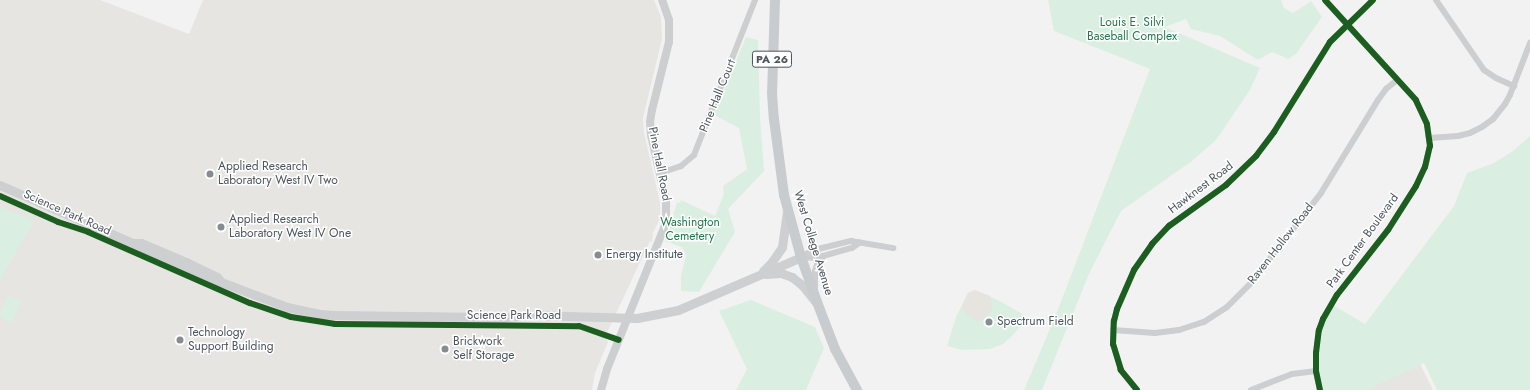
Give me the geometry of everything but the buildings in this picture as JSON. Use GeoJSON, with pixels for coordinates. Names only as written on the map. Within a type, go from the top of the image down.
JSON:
{"type":"FeatureCollection","features":[{"type":"Feature","properties":{"kind":"main road","name":"West College Avenue"},"geometry":{"type":"LineString","coordinates":[[775,0],[772,93],[781,176],[801,257],[835,349],[857,390]]}},
{"type":"Feature","properties":{"kind":"main road","name":"Science Park Road"},"geometry":{"type":"LineString","coordinates":[[0,185],[133,243],[138,249],[213,282],[221,282],[274,303],[319,314],[637,318],[678,310],[801,257]]}},
{"type":"Feature","properties":{"kind":"main road"},"geometry":{"type":"LineString","coordinates":[[755,277],[771,263],[782,247],[788,209]]}},
{"type":"Feature","properties":{"kind":"main road"},"geometry":{"type":"LineString","coordinates":[[755,277],[772,273],[787,275],[799,282],[817,302]]}},
{"type":"Feature","properties":{"kind":"street","name":"Pine Hall Road"},"geometry":{"type":"LineString","coordinates":[[602,390],[607,369],[666,223],[666,201],[650,122],[669,42],[669,20],[662,0]]}},
{"type":"Feature","properties":{"kind":"street","name":"Pine Hall Court"},"geometry":{"type":"LineString","coordinates":[[660,173],[681,166],[694,156],[755,0]]}},
{"type":"Feature","properties":{"kind":"street","name":"Park Center Boulevard"},"geometry":{"type":"LineString","coordinates":[[1320,390],[1316,371],[1317,341],[1323,319],[1337,295],[1388,230],[1422,176],[1428,156],[1429,138],[1423,112],[1416,100],[1325,0]]}},
{"type":"Feature","properties":{"kind":"street","name":"Hawknest Road"},"geometry":{"type":"LineString","coordinates":[[1137,390],[1125,377],[1117,361],[1113,344],[1113,330],[1117,308],[1134,270],[1152,244],[1169,226],[1226,185],[1256,156],[1274,132],[1323,50],[1347,24],[1373,0]]}},
{"type":"Feature","properties":{"kind":"street"},"geometry":{"type":"LineString","coordinates":[[1436,0],[1484,70],[1496,78],[1514,86]]}},
{"type":"Feature","properties":{"kind":"street"},"geometry":{"type":"LineString","coordinates":[[1429,138],[1458,136],[1482,127],[1493,119],[1506,104],[1530,42]]}},
{"type":"Feature","properties":{"kind":"street","name":"Raven Hollow Road"},"geometry":{"type":"LineString","coordinates":[[1113,330],[1150,333],[1179,330],[1204,322],[1227,307],[1250,284],[1321,193],[1378,100],[1386,89],[1397,80]]}},
{"type":"Feature","properties":{"kind":"street"},"geometry":{"type":"LineString","coordinates":[[801,257],[814,250],[851,240],[859,243],[893,248]]}},
{"type":"Feature","properties":{"kind":"street"},"geometry":{"type":"LineString","coordinates":[[801,257],[816,258],[852,248],[859,243]]}},
{"type":"Feature","properties":{"kind":"street"},"geometry":{"type":"LineString","coordinates":[[817,302],[815,271],[818,262],[827,255]]}},
{"type":"Feature","properties":{"kind":"street"},"geometry":{"type":"LineString","coordinates":[[1251,390],[1292,374],[1316,371]]}},
{"type":"Feature","properties":{"kind":"shaded area"},"geometry":{"type":"Polygon","coordinates":[[[0,0],[100,0],[189,34],[203,0],[654,0],[661,17],[662,39],[643,118],[644,133],[660,202],[660,218],[653,233],[652,242],[650,241],[605,337],[608,342],[595,373],[592,390],[0,390],[0,0]]]}},
{"type":"Feature","properties":{"kind":"shaded area"},"geometry":{"type":"Polygon","coordinates":[[[1418,360],[1433,390],[1353,390],[1418,360]]]}},
{"type":"Feature","properties":{"kind":"green space","name":"Louis E. Silvi Baseball Complex"},"geometry":{"type":"Polygon","coordinates":[[[1048,0],[1281,0],[1284,8],[1293,13],[1311,1],[1322,17],[1296,54],[1288,59],[1272,52],[1258,60],[1220,36],[1191,29],[1186,19],[1165,27],[1260,68],[1250,90],[1216,140],[1192,161],[1121,211],[1089,274],[1042,390],[1024,390],[1057,312],[1150,69],[1054,31],[1048,0]]]}},
{"type":"Feature","properties":{"kind":"green space","name":"Washington Cemetery"},"geometry":{"type":"Polygon","coordinates":[[[746,37],[758,40],[760,118],[764,171],[728,209],[735,232],[699,292],[681,291],[681,275],[686,256],[683,248],[666,241],[677,202],[680,203],[681,200],[715,216],[724,194],[723,186],[747,169],[739,128],[714,115],[746,37]]]}},
{"type":"Feature","properties":{"kind":"green space"},"geometry":{"type":"Polygon","coordinates":[[[1530,136],[1530,390],[1437,390],[1424,363],[1366,390],[1321,390],[1317,377],[1318,339],[1331,304],[1365,324],[1454,206],[1467,173],[1494,163],[1513,151],[1530,136]]]}},
{"type":"Feature","properties":{"kind":"green space"},"geometry":{"type":"Polygon","coordinates":[[[0,207],[34,221],[0,280],[0,207]]]}},
{"type":"Feature","properties":{"kind":"green space","name":"Spectrum Field"},"geometry":{"type":"Polygon","coordinates":[[[975,290],[998,300],[1026,316],[1021,326],[1003,344],[990,349],[962,350],[947,346],[956,317],[968,293],[975,290]]]}},
{"type":"Feature","properties":{"kind":"green space"},"geometry":{"type":"Polygon","coordinates":[[[8,295],[21,301],[12,323],[0,317],[0,313],[8,295]]]}},
{"type":"Feature","properties":{"kind":"green space"},"geometry":{"type":"Polygon","coordinates":[[[751,300],[815,327],[824,348],[806,390],[736,390],[747,369],[719,311],[751,300]]]}},
{"type":"Feature","properties":{"kind":"sand"},"geometry":{"type":"Polygon","coordinates":[[[975,290],[990,296],[992,302],[992,309],[984,320],[976,321],[961,308],[968,293],[975,290]]]}},
{"type":"Feature","properties":{"kind":"cycle path"},"geometry":{"type":"LineString","coordinates":[[1320,390],[1316,371],[1316,353],[1319,330],[1323,319],[1337,295],[1388,230],[1416,186],[1425,167],[1430,146],[1427,124],[1416,100],[1325,0]]}},
{"type":"Feature","properties":{"kind":"cycle path"},"geometry":{"type":"LineString","coordinates":[[1137,390],[1121,370],[1113,344],[1114,321],[1117,309],[1134,270],[1152,244],[1169,226],[1226,185],[1256,156],[1274,132],[1330,42],[1373,0]]}},
{"type":"Feature","properties":{"kind":"cycle path"},"geometry":{"type":"LineString","coordinates":[[0,196],[58,222],[88,232],[250,303],[291,317],[335,324],[579,326],[619,340]]}},
{"type":"Feature","properties":{"kind":"place","name":"Applied Research Laboratory West IV Two"},"geometry":{"type":"Point","coordinates":[210,174]}},
{"type":"Feature","properties":{"kind":"place","name":"Applied Research Laboratory West IV One"},"geometry":{"type":"Point","coordinates":[221,227]}},
{"type":"Feature","properties":{"kind":"place","name":"Energy Institute"},"geometry":{"type":"Point","coordinates":[598,255]}},
{"type":"Feature","properties":{"kind":"place","name":"Spectrum Field"},"geometry":{"type":"Point","coordinates":[989,322]}},
{"type":"Feature","properties":{"kind":"place","name":"Technology Support Building"},"geometry":{"type":"Point","coordinates":[180,340]}},
{"type":"Feature","properties":{"kind":"place","name":"Brickwork Self Storage"},"geometry":{"type":"Point","coordinates":[445,349]}}]}
